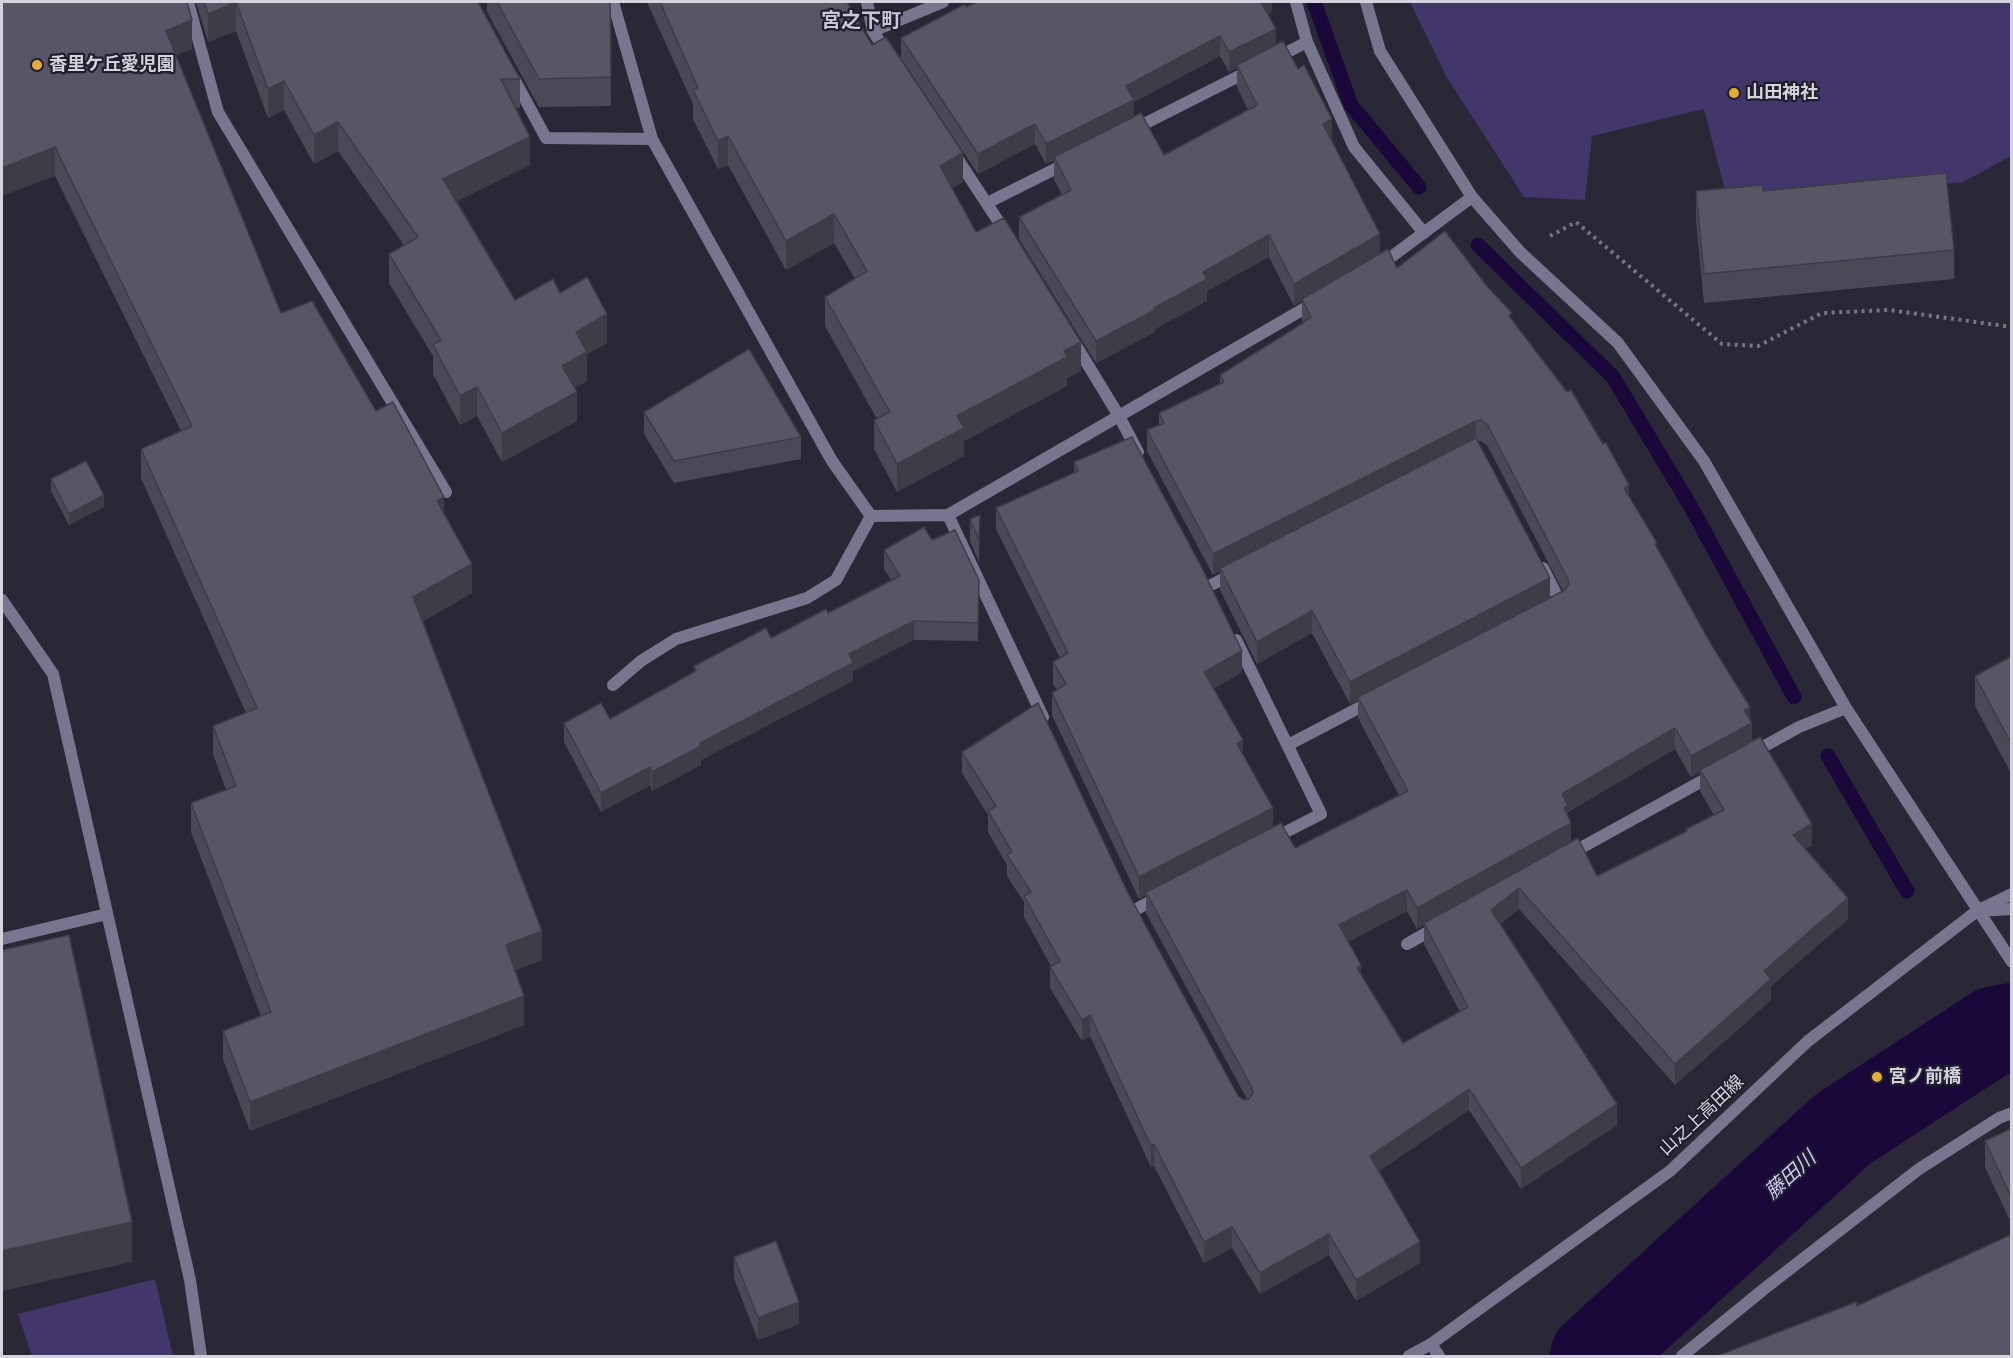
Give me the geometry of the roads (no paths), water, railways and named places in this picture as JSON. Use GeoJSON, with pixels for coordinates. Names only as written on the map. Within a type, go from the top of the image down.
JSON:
{"type":"FeatureCollection","features":[{"type":"Feature","properties":{"kind":"street"},"geometry":{"type":"LineString","coordinates":[[188,2],[218,112],[446,492]]}},
{"type":"Feature","properties":{"kind":"street"},"geometry":{"type":"LineString","coordinates":[[613,2],[652,139],[832,461],[871,516]]}},
{"type":"Feature","properties":{"kind":"street"},"geometry":{"type":"LineString","coordinates":[[867,2],[873,32],[892,60]]}},
{"type":"Feature","properties":{"kind":"street"},"geometry":{"type":"LineString","coordinates":[[873,32],[943,2]]}},
{"type":"Feature","properties":{"kind":"street"},"geometry":{"type":"LineString","coordinates":[[1296,2],[1307,42],[1354,147],[1424,233]]}},
{"type":"Feature","properties":{"kind":"street"},"geometry":{"type":"LineString","coordinates":[[1366,2],[1380,51],[1472,197],[1520,252],[1618,343],[1704,460],[1846,708],[2012,962]]}},
{"type":"Feature","properties":{"kind":"street"},"geometry":{"type":"LineString","coordinates":[[1126,133],[1307,42]]}},
{"type":"Feature","properties":{"kind":"street"},"geometry":{"type":"LineString","coordinates":[[506,65],[546,138],[652,139]]}},
{"type":"Feature","properties":{"kind":"street"},"geometry":{"type":"LineString","coordinates":[[949,146],[1012,244]]}},
{"type":"Feature","properties":{"kind":"street"},"geometry":{"type":"LineString","coordinates":[[987,203],[1083,155]]}},
{"type":"Feature","properties":{"kind":"street"},"geometry":{"type":"LineString","coordinates":[[1373,269],[1472,197]]}},
{"type":"Feature","properties":{"kind":"street"},"geometry":{"type":"LineString","coordinates":[[871,516],[948,514],[1322,299]]}},
{"type":"Feature","properties":{"kind":"street"},"geometry":{"type":"LineString","coordinates":[[1069,335],[1119,416],[1146,466]]}},
{"type":"Feature","properties":{"kind":"street"},"geometry":{"type":"LineString","coordinates":[[948,514],[1049,728]]}},
{"type":"Feature","properties":{"kind":"street"},"geometry":{"type":"LineString","coordinates":[[613,685],[641,661],[676,639],[807,598],[836,580],[871,516]]}},
{"type":"Feature","properties":{"kind":"street"},"geometry":{"type":"LineString","coordinates":[[1540,562],[1561,603],[1540,614]]}},
{"type":"Feature","properties":{"kind":"street"},"geometry":{"type":"LineString","coordinates":[[1209,587],[1251,565]]}},
{"type":"Feature","properties":{"kind":"street"},"geometry":{"type":"LineString","coordinates":[[2,600],[54,674],[190,1280],[201,1356]]}},
{"type":"Feature","properties":{"kind":"street"},"geometry":{"type":"LineString","coordinates":[[1230,629],[1322,814],[1259,846]]}},
{"type":"Feature","properties":{"kind":"street"},"geometry":{"type":"LineString","coordinates":[[1288,745],[1383,696]]}},
{"type":"Feature","properties":{"kind":"street"},"geometry":{"type":"LineString","coordinates":[[1562,858],[1799,727],[1846,708]]}},
{"type":"Feature","properties":{"kind":"street"},"geometry":{"type":"LineString","coordinates":[[1135,909],[1176,888]]}},
{"type":"Feature","properties":{"kind":"street","name":"山之上高田線"},"geometry":{"type":"LineString","coordinates":[[1409,1356],[1431,1344],[1670,1171],[1808,1041],[1977,911],[2012,894]]}},
{"type":"Feature","properties":{"kind":"street"},"geometry":{"type":"LineString","coordinates":[[1977,911],[2012,909]]}},
{"type":"Feature","properties":{"kind":"street"},"geometry":{"type":"LineString","coordinates":[[2,939],[107,914]]}},
{"type":"Feature","properties":{"kind":"street"},"geometry":{"type":"LineString","coordinates":[[1407,944],[1448,921]]}},
{"type":"Feature","properties":{"kind":"street"},"geometry":{"type":"LineString","coordinates":[[1682,1356],[1764,1289],[1919,1169],[1999,1118],[2012,1113]]}},
{"type":"Feature","properties":{"kind":"street"},"geometry":{"type":"LineString","coordinates":[[1431,1344],[1439,1356]]}},
{"type":"Feature","properties":{"kind":"waterway"},"geometry":{"type":"LineString","coordinates":[[1314,2],[1351,105],[1419,187]]}},
{"type":"Feature","properties":{"kind":"waterway"},"geometry":{"type":"LineString","coordinates":[[1478,245],[1613,377],[1691,507],[1794,697]]}},
{"type":"Feature","properties":{"kind":"waterway"},"geometry":{"type":"LineString","coordinates":[[1828,756],[1907,891]]}},
{"type":"Feature","properties":{"kind":"waterway","name":"藤田川"},"geometry":{"type":"LineString","coordinates":[[1594,1356],[1843,1129],[1995,1030],[2012,1027]]}},
{"type":"Feature","properties":{"kind":"place","name":"香里ケ丘愛児園"},"geometry":{"type":"Point","coordinates":[37,65]}},
{"type":"Feature","properties":{"kind":"place","name":"山田神社"},"geometry":{"type":"Point","coordinates":[1734,93]}},
{"type":"Feature","properties":{"kind":"place","name":"宮ノ前橋"},"geometry":{"type":"Point","coordinates":[1877,1077]}},
{"type":"Feature","properties":{"kind":"district","name":"宮之下町"},"geometry":{"type":"Point","coordinates":[861,22]}}]}
